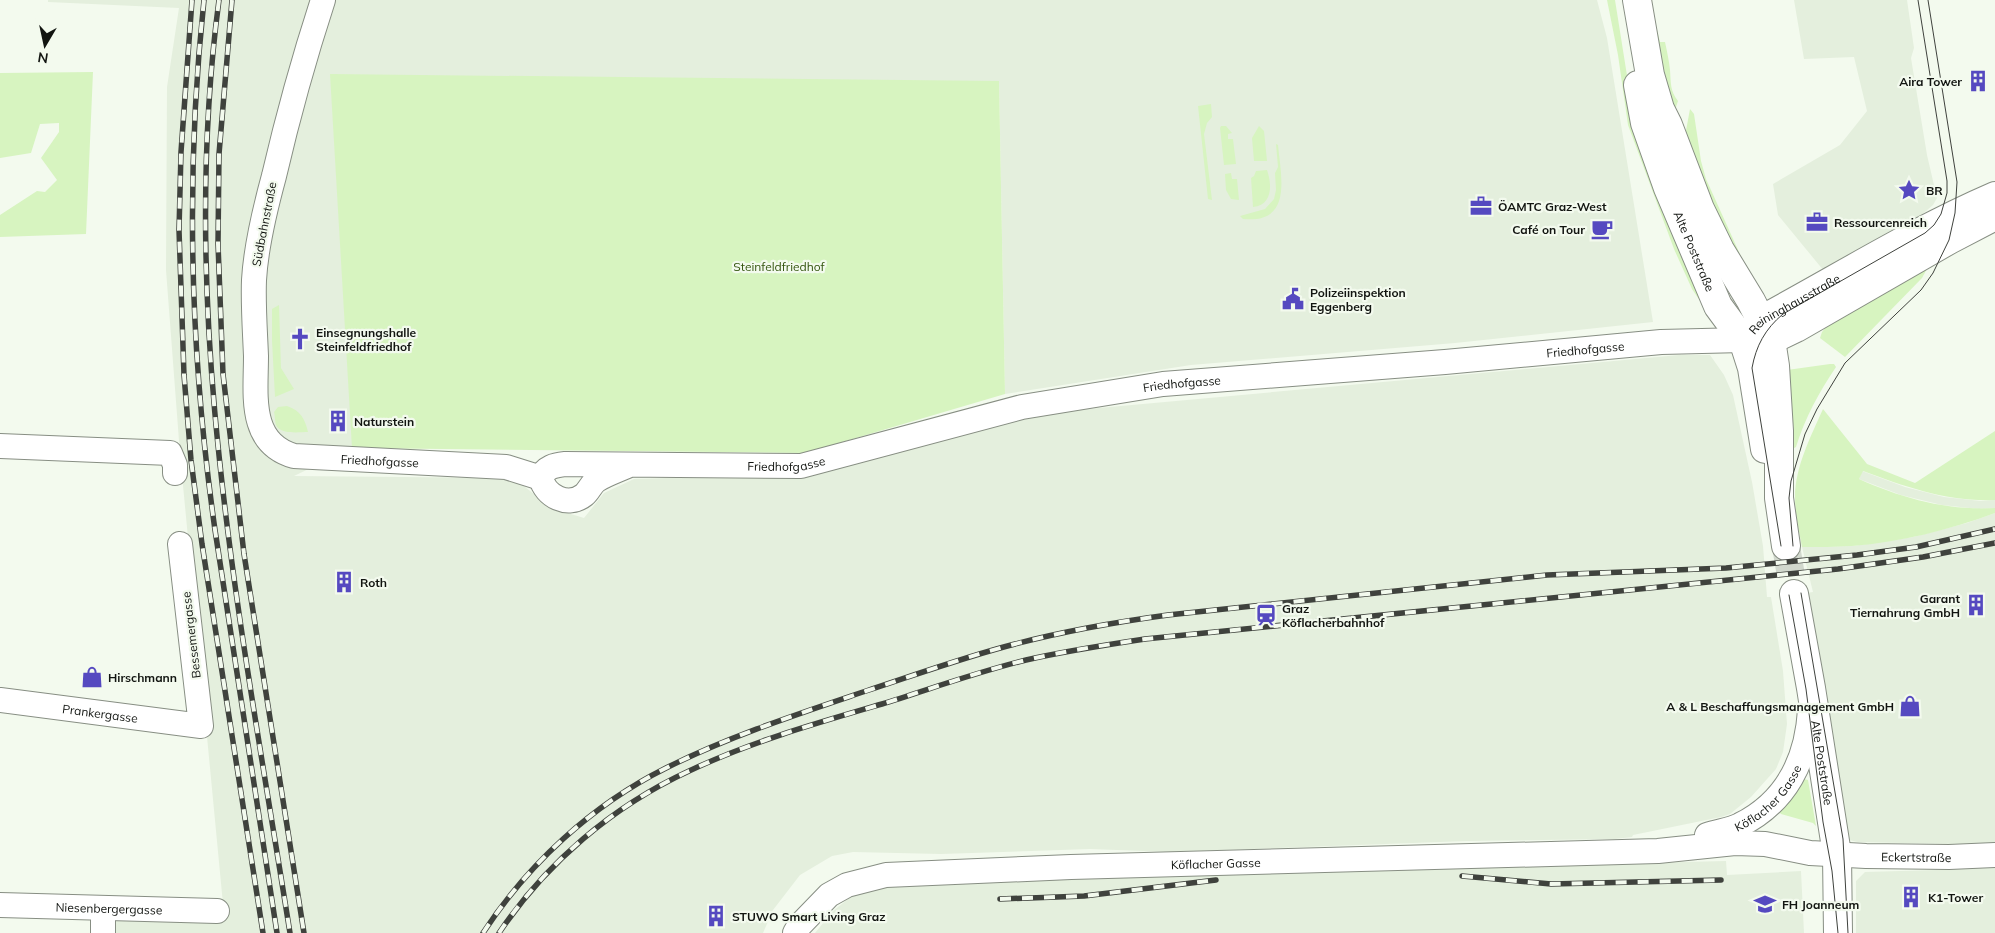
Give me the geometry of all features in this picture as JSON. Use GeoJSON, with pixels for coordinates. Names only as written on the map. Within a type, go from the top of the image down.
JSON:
{"type":"FeatureCollection","features":[{"type":"Feature","properties":{"kind":"main road","name":"Alte Poststraße"},"geometry":{"type":"LineString","coordinates":[[1620,0],[1636,70],[1645,122],[1655,154],[1718,306],[1742,340],[1752,368],[1768,467],[1779,498]]}},
{"type":"Feature","properties":{"kind":"main road","name":"Alte Poststraße"},"geometry":{"type":"LineString","coordinates":[[1637,0],[1650,74],[1660,109],[1668,124],[1700,210],[1720,250],[1766,330],[1775,366],[1779,431],[1779,498],[1786,546]]}},
{"type":"Feature","properties":{"kind":"main road","name":"Reininghausstraße"},"geometry":{"type":"LineString","coordinates":[[1742,340],[1766,330],[1949,228],[1995,196]]}},
{"type":"Feature","properties":{"kind":"main road","name":"Reininghausstraße"},"geometry":{"type":"LineString","coordinates":[[1949,228],[1995,216]]}},
{"type":"Feature","properties":{"kind":"main road","name":"Alte Poststraße"},"geometry":{"type":"LineString","coordinates":[[1794,594],[1812,688],[1837,854],[1838,933]]}},
{"type":"Feature","properties":{"kind":"street","name":"Südbahnstraße"},"geometry":{"type":"LineString","coordinates":[[277,449],[268,441],[262,430],[256,407],[254,279],[263,217],[288,118],[321,6]]}},
{"type":"Feature","properties":{"kind":"street","name":"Friedhofgasse"},"geometry":{"type":"LineString","coordinates":[[629,465],[596,481],[583,496],[575,500],[568,501],[551,495],[543,486],[541,478],[543,472],[554,465],[577,463],[801,466],[1022,407],[1163,384],[1455,361],[1661,342],[1742,340]]}},
{"type":"Feature","properties":{"kind":"street"},"geometry":{"type":"LineString","coordinates":[[0,446],[173,463]]}},
{"type":"Feature","properties":{"kind":"street","name":"Friedhofgasse"},"geometry":{"type":"LineString","coordinates":[[277,449],[294,456],[506,467],[541,478]]}},
{"type":"Feature","properties":{"kind":"street","name":"Bessemergasse"},"geometry":{"type":"LineString","coordinates":[[180,544],[201,726]]}},
{"type":"Feature","properties":{"kind":"street","name":"Köflacher Gasse"},"geometry":{"type":"LineString","coordinates":[[1658,851],[1739,826],[1764,810],[1781,794],[1800,762],[1809,726],[1812,688]]}},
{"type":"Feature","properties":{"kind":"street","name":"Prankergasse"},"geometry":{"type":"LineString","coordinates":[[0,700],[201,726]]}},
{"type":"Feature","properties":{"kind":"street","name":"Köflacher Gasse"},"geometry":{"type":"LineString","coordinates":[[795,933],[799,926],[829,895],[847,885],[886,875],[1071,867],[1658,851],[1735,843],[1765,844],[1810,852],[1837,854]]}},
{"type":"Feature","properties":{"kind":"street","name":"Eckertstraße"},"geometry":{"type":"LineString","coordinates":[[1837,854],[1949,857],[1995,855]]}},
{"type":"Feature","properties":{"kind":"street","name":"Niesenbergergasse"},"geometry":{"type":"LineString","coordinates":[[0,906],[217,911]]}},
{"type":"Feature","properties":{"kind":"street"},"geometry":{"type":"LineString","coordinates":[[103,908],[104,933]]}},
{"type":"Feature","properties":{"kind":"shaded area"},"geometry":{"type":"Polygon","coordinates":[[[48,0],[1597,0],[1607,38],[1653,322],[1455,343],[1191,365],[1005,394],[999,81],[352,448],[294,476],[514,478],[551,508],[584,518],[604,493],[634,479],[800,474],[1022,415],[1679,355],[1710,355],[1724,375],[1733,395],[1752,482],[1763,546],[1767,597],[1771,597],[1783,671],[1787,724],[1783,752],[1776,769],[1751,797],[1730,814],[1633,835],[1632,837],[1615,839],[1467,841],[1171,852],[1090,849],[941,854],[853,852],[832,856],[800,875],[773,910],[763,933],[93,933],[92,901],[223,904],[180,454],[166,270],[167,87],[179,8],[48,2],[48,0]]]}},
{"type":"Feature","properties":{"kind":"shaded area"},"geometry":{"type":"Polygon","coordinates":[[[1794,0],[1907,0],[1914,48],[1911,58],[1927,155],[1937,198],[1933,205],[1919,217],[1824,271],[1778,215],[1773,184],[1840,145],[1867,111],[1854,57],[1804,59],[1794,0]]]}},
{"type":"Feature","properties":{"kind":"shaded area"},"geometry":{"type":"Polygon","coordinates":[[[1862,471],[1905,487],[1944,497],[1981,501],[1995,500],[1995,508],[1979,509],[1942,505],[1901,495],[1859,479],[1862,471]]]}},
{"type":"Feature","properties":{"kind":"shaded area","name":"A & L Beschaffungsmanagement GmbH"},"geometry":{"type":"Polygon","coordinates":[[[1995,513],[1995,845],[1858,842],[1849,840],[1845,831],[1806,593],[1813,592],[1802,547],[1853,546],[1913,537],[1967,523],[1995,513]]]}},
{"type":"Feature","properties":{"kind":"shaded area"},"geometry":{"type":"Polygon","coordinates":[[[1726,861],[1727,875],[1801,871],[1804,933],[815,933],[833,911],[853,895],[903,880],[1726,861]]]}},
{"type":"Feature","properties":{"kind":"shaded area"},"geometry":{"type":"Polygon","coordinates":[[[1960,867],[1995,867],[1995,933],[1856,933],[1856,881],[1865,872],[1936,870],[1960,867]]]}},
{"type":"Feature","properties":{"kind":"green space"},"geometry":{"type":"Polygon","coordinates":[[[1607,0],[1615,0],[1632,107],[1702,301],[1692,289],[1674,249],[1628,125],[1618,55],[1607,0]]]}},
{"type":"Feature","properties":{"kind":"green space"},"geometry":{"type":"Polygon","coordinates":[[[1653,14],[1660,42],[1665,42],[1670,67],[1671,87],[1678,101],[1676,107],[1672,109],[1660,75],[1653,14]]]}},
{"type":"Feature","properties":{"kind":"green space"},"geometry":{"type":"Polygon","coordinates":[[[93,72],[86,234],[0,237],[0,215],[37,191],[45,192],[57,180],[41,158],[59,132],[59,123],[40,124],[31,153],[0,158],[0,73],[93,72]]]}},
{"type":"Feature","properties":{"kind":"green space","name":"Steinfeldfriedhof"},"geometry":{"type":"Polygon","coordinates":[[[330,74],[999,81],[1005,394],[805,453],[352,448],[330,74]]]}},
{"type":"Feature","properties":{"kind":"green space"},"geometry":{"type":"Polygon","coordinates":[[[1211,104],[1212,117],[1207,123],[1204,134],[1212,200],[1208,199],[1198,106],[1211,104]]]}},
{"type":"Feature","properties":{"kind":"green space"},"geometry":{"type":"Polygon","coordinates":[[[1690,109],[1694,114],[1701,161],[1706,179],[1748,272],[1718,229],[1685,136],[1690,109]]]}},
{"type":"Feature","properties":{"kind":"green space"},"geometry":{"type":"Polygon","coordinates":[[[1221,126],[1226,126],[1232,133],[1228,134],[1228,139],[1233,139],[1236,164],[1224,165],[1220,128],[1221,126]]]}},
{"type":"Feature","properties":{"kind":"green space"},"geometry":{"type":"Polygon","coordinates":[[[1259,126],[1264,131],[1267,161],[1254,161],[1252,138],[1259,126]]]}},
{"type":"Feature","properties":{"kind":"green space"},"geometry":{"type":"Polygon","coordinates":[[[1276,144],[1278,145],[1281,171],[1280,196],[1277,206],[1270,214],[1259,219],[1243,219],[1240,216],[1265,209],[1274,199],[1276,190],[1275,173],[1278,167],[1276,144]]]}},
{"type":"Feature","properties":{"kind":"green space"},"geometry":{"type":"Polygon","coordinates":[[[1267,170],[1270,181],[1268,198],[1260,205],[1253,207],[1251,178],[1256,171],[1267,170]]]}},
{"type":"Feature","properties":{"kind":"green space"},"geometry":{"type":"Polygon","coordinates":[[[1231,173],[1232,179],[1237,179],[1239,200],[1231,199],[1226,190],[1225,174],[1231,173]]]}},
{"type":"Feature","properties":{"kind":"green space"},"geometry":{"type":"Polygon","coordinates":[[[1928,267],[1922,278],[1845,357],[1820,338],[1829,323],[1928,267]]]}},
{"type":"Feature","properties":{"kind":"green space"},"geometry":{"type":"Polygon","coordinates":[[[279,305],[281,368],[294,389],[275,397],[272,309],[279,305]]]}},
{"type":"Feature","properties":{"kind":"green space"},"geometry":{"type":"Polygon","coordinates":[[[1834,364],[1836,367],[1813,406],[1794,448],[1794,431],[1787,370],[1834,364]]]}},
{"type":"Feature","properties":{"kind":"green space"},"geometry":{"type":"Polygon","coordinates":[[[287,406],[296,410],[302,416],[308,432],[286,432],[278,428],[274,412],[278,407],[287,406]]]}},
{"type":"Feature","properties":{"kind":"green space"},"geometry":{"type":"Polygon","coordinates":[[[1823,409],[1867,464],[1915,483],[1995,431],[1995,500],[1961,499],[1944,496],[1911,488],[1863,471],[1859,479],[1891,492],[1925,502],[1960,507],[1995,508],[1995,513],[1942,530],[1889,542],[1852,546],[1802,547],[1797,522],[1796,486],[1804,452],[1823,409]]]}},
{"type":"Feature","properties":{"kind":"green space"},"geometry":{"type":"Polygon","coordinates":[[[1800,778],[1808,780],[1816,826],[1813,823],[1781,814],[1776,808],[1800,778]]]}},
{"type":"Feature","properties":{"kind":"tunnel"},"geometry":{"type":"LineString","coordinates":[[1786,546],[1794,594]]}},
{"type":"Feature","properties":{"kind":"tram line"},"geometry":{"type":"LineString","coordinates":[[1781,546],[1752,368],[1759,345],[1766,332],[1783,314],[1925,233],[1934,225],[1941,214],[1947,193],[1947,181],[1918,0]]}},
{"type":"Feature","properties":{"kind":"tram line"},"geometry":{"type":"LineString","coordinates":[[1793,546],[1789,498],[1791,481],[1805,434],[1817,409],[1845,363],[1921,290],[1933,273],[1949,240],[1955,213],[1957,182],[1928,0]]}},
{"type":"Feature","properties":{"kind":"tram line"},"geometry":{"type":"LineString","coordinates":[[1801,593],[1843,839],[1848,933]]}},
{"type":"Feature","properties":{"kind":"tram line"},"geometry":{"type":"LineString","coordinates":[[1789,595],[1806,689],[1823,822],[1832,871],[1838,933]]}},
{"type":"Feature","properties":{"kind":"railway"},"geometry":{"type":"LineString","coordinates":[[192,0],[181,152],[179,230],[184,375],[191,460],[202,544],[263,933]]}},
{"type":"Feature","properties":{"kind":"railway"},"geometry":{"type":"LineString","coordinates":[[204,0],[194,133],[193,199],[193,265],[200,398],[215,530],[277,933]]}},
{"type":"Feature","properties":{"kind":"railway"},"geometry":{"type":"LineString","coordinates":[[219,0],[208,118],[205,235],[210,352],[220,468],[235,585],[290,933]]}},
{"type":"Feature","properties":{"kind":"railway"},"geometry":{"type":"LineString","coordinates":[[232,0],[219,154],[218,244],[223,374],[244,554],[304,933]]}},
{"type":"Feature","properties":{"kind":"railway"},"geometry":{"type":"LineString","coordinates":[[483,933],[520,883],[564,838],[587,818],[613,800],[666,768],[690,756],[790,717],[940,666],[1015,644],[1091,627],[1168,615],[1547,575],[1726,568],[1857,555],[1916,547],[1995,529]]}},
{"type":"Feature","properties":{"kind":"railway"},"geometry":{"type":"LineString","coordinates":[[499,933],[538,883],[560,860],[608,819],[661,785],[712,761],[760,742],[1008,665],[1070,651],[1145,639],[1838,569],[1923,557],[1995,543]]}},
{"type":"Feature","properties":{"kind":"railway"},"geometry":{"type":"LineString","coordinates":[[1462,876],[1551,884],[1721,880]]}},
{"type":"Feature","properties":{"kind":"railway"},"geometry":{"type":"LineString","coordinates":[[1000,899],[1084,896],[1216,880]]}},
{"type":"Feature","properties":{"kind":"place","name":"Aira Tower"},"geometry":{"type":"Point","coordinates":[1978,81]}},
{"type":"Feature","properties":{"kind":"place","name":"BR"},"geometry":{"type":"Point","coordinates":[1909,190]}},
{"type":"Feature","properties":{"kind":"place","name":"ÖAMTC Graz-West"},"geometry":{"type":"Point","coordinates":[1481,206]}},
{"type":"Feature","properties":{"kind":"place","name":"Ressourcenreich"},"geometry":{"type":"Point","coordinates":[1817,222]}},
{"type":"Feature","properties":{"kind":"place","name":"Café on Tour"},"geometry":{"type":"Point","coordinates":[1602,229]}},
{"type":"Feature","properties":{"kind":"place","name":"Polizeiinspektion Eggenberg"},"geometry":{"type":"Point","coordinates":[1293,299]}},
{"type":"Feature","properties":{"kind":"place","name":"Einsegnungshalle Steinfeldfriedhof"},"geometry":{"type":"Point","coordinates":[300,339]}},
{"type":"Feature","properties":{"kind":"place","name":"Naturstein"},"geometry":{"type":"Point","coordinates":[338,421]}},
{"type":"Feature","properties":{"kind":"place","name":"Roth"},"geometry":{"type":"Point","coordinates":[344,582]}},
{"type":"Feature","properties":{"kind":"place","name":"Garant Tiernahrung GmbH"},"geometry":{"type":"Point","coordinates":[1976,605]}},
{"type":"Feature","properties":{"kind":"place","name":"Graz Köflacherbahnhof"},"geometry":{"type":"Point","coordinates":[1266,615]}},
{"type":"Feature","properties":{"kind":"place","name":"Hirschmann"},"geometry":{"type":"Point","coordinates":[92,677]}},
{"type":"Feature","properties":{"kind":"place","name":"A & L Beschaffungsmanagement GmbH"},"geometry":{"type":"Point","coordinates":[1910,706]}},
{"type":"Feature","properties":{"kind":"place","name":"K1-Tower"},"geometry":{"type":"Point","coordinates":[1911,897]}},
{"type":"Feature","properties":{"kind":"place","name":"FH Joanneum"},"geometry":{"type":"Point","coordinates":[1765,904]}},
{"type":"Feature","properties":{"kind":"place","name":"STUWO Smart Living Graz"},"geometry":{"type":"Point","coordinates":[716,916]}}]}
